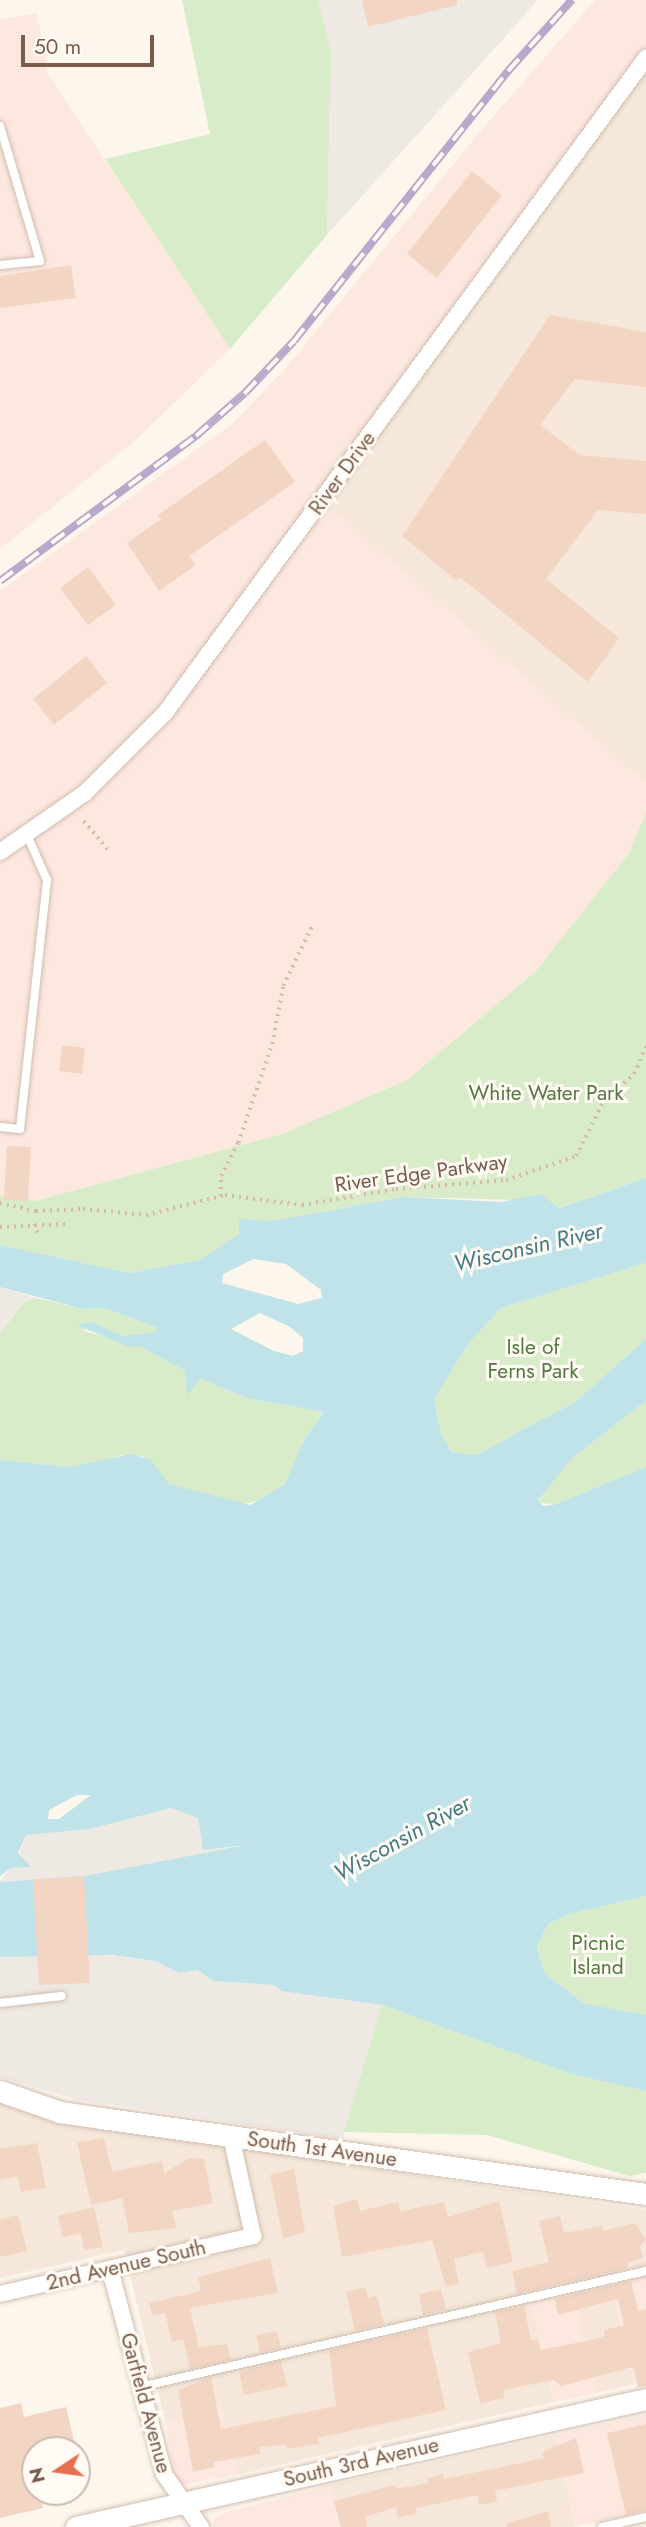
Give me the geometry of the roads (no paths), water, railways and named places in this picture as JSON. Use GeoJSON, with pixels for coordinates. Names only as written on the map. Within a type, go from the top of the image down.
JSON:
{"type":"FeatureCollection","features":[{"type":"Feature","properties":{"kind":"street","name":"River Drive"},"geometry":{"type":"LineString","coordinates":[[0,852],[101,779],[165,713],[646,58]]}},
{"type":"Feature","properties":{"kind":"street","name":"South 1st Avenue"},"geometry":{"type":"LineString","coordinates":[[0,2091],[60,2112],[646,2194]]}},
{"type":"Feature","properties":{"kind":"street","name":"2nd Avenue South"},"geometry":{"type":"LineString","coordinates":[[0,2294],[253,2236],[230,2136]]}},
{"type":"Feature","properties":{"kind":"street","name":"Garfield Avenue"},"geometry":{"type":"LineString","coordinates":[[110,2269],[164,2474],[201,2527]]}},
{"type":"Feature","properties":{"kind":"street","name":"South 3rd Avenue"},"geometry":{"type":"LineString","coordinates":[[76,2527],[646,2399]]}},
{"type":"Feature","properties":{"kind":"lane"},"geometry":{"type":"LineString","coordinates":[[0,126],[40,261],[0,265]]}},
{"type":"Feature","properties":{"kind":"lane"},"geometry":{"type":"LineString","coordinates":[[0,1127],[20,1129],[47,880],[27,835]]}},
{"type":"Feature","properties":{"kind":"lane"},"geometry":{"type":"LineString","coordinates":[[0,2003],[62,1996]]}},
{"type":"Feature","properties":{"kind":"lane"},"geometry":{"type":"LineString","coordinates":[[140,2387],[646,2271]]}},
{"type":"Feature","properties":{"kind":"lane"},"geometry":{"type":"LineString","coordinates":[[602,2527],[646,2517]]}},
{"type":"Feature","properties":{"kind":"water","name":"Wisconsin River"},"geometry":{"type":"Polygon","coordinates":[[[646,1178],[646,1263],[501,1308],[469,1343],[434,1399],[441,1433],[451,1452],[476,1455],[575,1402],[646,1339],[646,1401],[572,1458],[538,1500],[543,1506],[556,1504],[646,1467],[646,1896],[569,1914],[548,1924],[537,1947],[545,1973],[583,2003],[646,2015],[646,2091],[571,2074],[382,2005],[281,1991],[274,1985],[214,1981],[197,1970],[179,1973],[155,1961],[112,1955],[0,1957],[0,1882],[84,1876],[246,1845],[203,1850],[198,1818],[171,1808],[90,1829],[26,1835],[18,1853],[31,1867],[11,1868],[0,1876],[0,1460],[70,1467],[131,1454],[151,1460],[169,1484],[250,1505],[285,1484],[305,1438],[324,1412],[246,1398],[201,1379],[187,1395],[185,1371],[142,1347],[126,1346],[77,1325],[92,1322],[123,1336],[155,1332],[157,1328],[105,1308],[83,1309],[0,1287],[0,1245],[130,1273],[199,1260],[239,1234],[239,1219],[271,1221],[405,1197],[501,1202],[541,1194],[559,1208],[646,1178]],[[254,1259],[223,1274],[222,1283],[298,1304],[322,1298],[321,1290],[286,1264],[254,1259]],[[260,1313],[231,1329],[274,1351],[293,1356],[303,1351],[303,1338],[290,1327],[260,1313]],[[77,1795],[49,1810],[48,1819],[59,1819],[91,1795],[77,1795]]]}},
{"type":"Feature","properties":{"kind":"railway"},"geometry":{"type":"LineString","coordinates":[[0,581],[196,436],[245,393],[294,341],[508,71],[572,0]]}},
{"type":"Feature","properties":{"kind":"park label","name":"White Water Park"},"geometry":{"type":"Point","coordinates":[546,1093]}},
{"type":"Feature","properties":{"kind":"park label","name":"Isle of Ferns Park"},"geometry":{"type":"Point","coordinates":[533,1359]}},
{"type":"Feature","properties":{"kind":"park label","name":"Picnic Island"},"geometry":{"type":"Point","coordinates":[598,1955]}}]}
